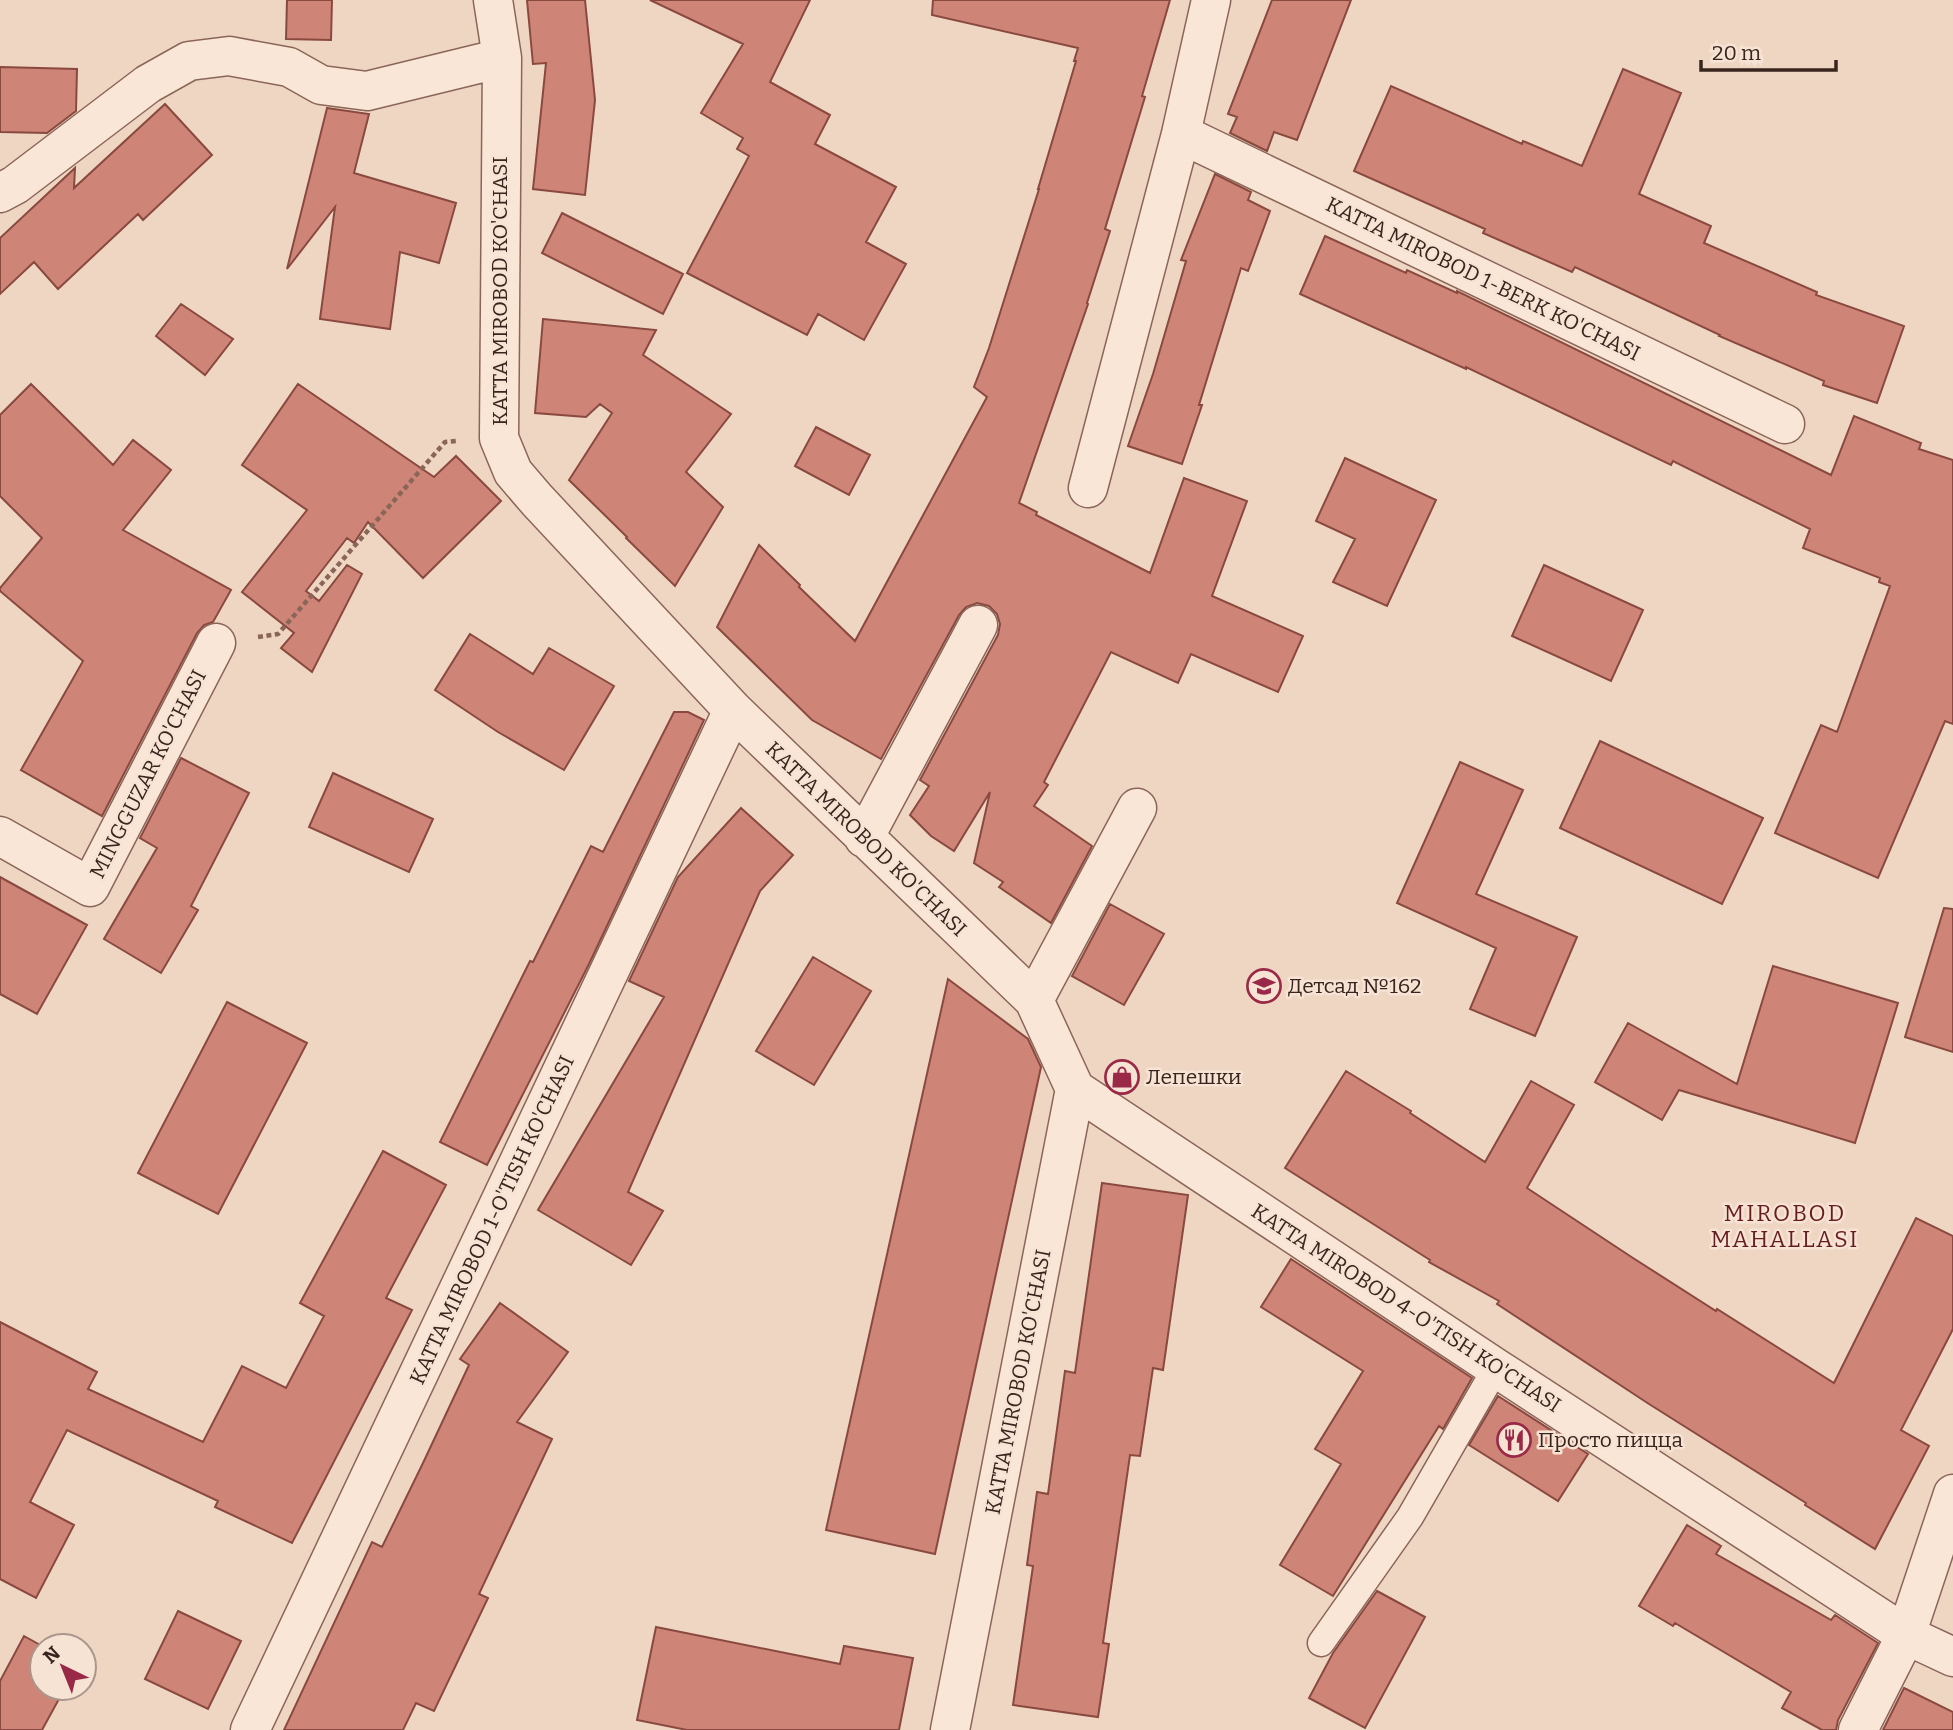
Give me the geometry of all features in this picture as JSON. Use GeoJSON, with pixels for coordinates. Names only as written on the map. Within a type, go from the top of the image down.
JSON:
{"type":"FeatureCollection","features":[{"type":"Feature","properties":{"kind":"street","name":"KATTA MIROBOD KO'CHASI"},"geometry":{"type":"LineString","coordinates":[[493,0],[502,58],[499,438],[513,472],[733,710],[1034,1000],[1075,1089],[950,1730]]}},
{"type":"Feature","properties":{"kind":"street"},"geometry":{"type":"LineString","coordinates":[[1087,488],[1181,134],[1211,0]]}},
{"type":"Feature","properties":{"kind":"street"},"geometry":{"type":"LineString","coordinates":[[0,193],[15,185],[148,84],[189,61],[229,56],[289,67],[321,85],[367,91],[502,58]]}},
{"type":"Feature","properties":{"kind":"street","name":"KATTA MIROBOD 1-BERK KO'CHASI"},"geometry":{"type":"LineString","coordinates":[[1181,134],[1785,424]]}},
{"type":"Feature","properties":{"kind":"street"},"geometry":{"type":"LineString","coordinates":[[864,838],[978,625]]}},
{"type":"Feature","properties":{"kind":"street","name":"MINGGUZAR KO'CHASI"},"geometry":{"type":"LineString","coordinates":[[0,836],[90,887],[216,643]]}},
{"type":"Feature","properties":{"kind":"street","name":"KATTA MIROBOD 1-O'TISH KO'CHASI"},"geometry":{"type":"LineString","coordinates":[[250,1730],[733,710]]}},
{"type":"Feature","properties":{"kind":"street"},"geometry":{"type":"LineString","coordinates":[[1034,1000],[1137,807]]}},
{"type":"Feature","properties":{"kind":"street","name":"KATTA MIROBOD 4-O'TISH KO'CHASI"},"geometry":{"type":"LineString","coordinates":[[1075,1089],[1906,1635],[1953,1657]]}},
{"type":"Feature","properties":{"kind":"street"},"geometry":{"type":"LineString","coordinates":[[1858,1730],[1906,1635],[1953,1494]]}},
{"type":"Feature","properties":{"kind":"lane"},"geometry":{"type":"LineString","coordinates":[[1321,1643],[1410,1517],[1496,1368]]}},
{"type":"Feature","properties":{"kind":"path"},"geometry":{"type":"LineString","coordinates":[[216,643],[278,634],[445,442],[499,438]]}},
{"type":"Feature","properties":{"kind":"building"},"geometry":{"type":"Polygon","coordinates":[[[287,0],[332,0],[331,40],[286,39],[287,0]]]}},
{"type":"Feature","properties":{"kind":"building"},"geometry":{"type":"Polygon","coordinates":[[[527,0],[585,0],[595,100],[585,195],[533,189],[546,63],[533,64],[527,0]]]}},
{"type":"Feature","properties":{"kind":"building"},"geometry":{"type":"Polygon","coordinates":[[[650,0],[810,0],[770,82],[830,115],[815,144],[896,187],[866,242],[906,264],[864,340],[818,314],[807,335],[687,273],[749,156],[737,149],[743,138],[701,113],[743,44],[650,0]]]}},
{"type":"Feature","properties":{"kind":"building"},"geometry":{"type":"Polygon","coordinates":[[[933,0],[1170,0],[1142,96],[1145,97],[1105,229],[1110,231],[1088,304],[1019,503],[1037,512],[1036,515],[1150,573],[1184,478],[1247,501],[1212,596],[1303,636],[1278,692],[1191,654],[1178,683],[1111,652],[1044,782],[1048,785],[1034,806],[1092,846],[1051,923],[999,887],[1003,882],[974,863],[990,792],[954,851],[931,836],[910,815],[929,786],[920,780],[998,635],[1000,624],[997,614],[989,606],[977,603],[966,607],[959,615],[881,759],[812,720],[717,627],[759,545],[855,641],[987,397],[974,387],[1039,189],[1078,48],[932,15],[933,0]]]}},
{"type":"Feature","properties":{"kind":"building"},"geometry":{"type":"Polygon","coordinates":[[[1272,0],[1351,0],[1297,140],[1274,132],[1267,151],[1230,133],[1237,117],[1228,114],[1272,0]]]}},
{"type":"Feature","properties":{"kind":"building"},"geometry":{"type":"Polygon","coordinates":[[[0,67],[77,69],[76,111],[47,133],[0,132],[0,67]]]}},
{"type":"Feature","properties":{"kind":"building"},"geometry":{"type":"Polygon","coordinates":[[[1623,69],[1681,93],[1639,194],[1711,226],[1704,243],[1817,292],[1816,295],[1904,326],[1877,403],[1823,385],[1824,381],[1719,336],[1575,267],[1572,272],[1483,233],[1485,229],[1354,171],[1391,86],[1522,144],[1523,141],[1582,166],[1623,69]]]}},
{"type":"Feature","properties":{"kind":"building"},"geometry":{"type":"Polygon","coordinates":[[[165,104],[212,155],[143,220],[138,214],[58,289],[34,262],[0,294],[0,238],[75,168],[74,188],[165,104]]]}},
{"type":"Feature","properties":{"kind":"building"},"geometry":{"type":"Polygon","coordinates":[[[327,108],[369,114],[354,173],[456,203],[439,263],[400,252],[390,329],[320,319],[335,207],[287,269],[327,108]]]}},
{"type":"Feature","properties":{"kind":"building"},"geometry":{"type":"Polygon","coordinates":[[[1215,174],[1251,192],[1248,200],[1270,211],[1248,271],[1241,268],[1199,405],[1202,405],[1182,464],[1128,446],[1153,374],[1186,261],[1181,260],[1215,174]]]}},
{"type":"Feature","properties":{"kind":"building"},"geometry":{"type":"Polygon","coordinates":[[[562,213],[683,274],[663,314],[542,253],[562,213]]]}},
{"type":"Feature","properties":{"kind":"building"},"geometry":{"type":"Polygon","coordinates":[[[1325,236],[1406,273],[1407,270],[1457,291],[1831,475],[1854,416],[1921,443],[1919,449],[1953,460],[1953,724],[1945,721],[1878,878],[1775,833],[1821,725],[1837,732],[1890,586],[1879,582],[1880,578],[1803,548],[1810,529],[1673,461],[1671,465],[1466,367],[1300,294],[1325,236]]]}},
{"type":"Feature","properties":{"kind":"building"},"geometry":{"type":"Polygon","coordinates":[[[181,304],[233,339],[205,375],[156,336],[181,304]]]}},
{"type":"Feature","properties":{"kind":"building"},"geometry":{"type":"Polygon","coordinates":[[[543,319],[656,330],[643,355],[731,414],[686,472],[723,507],[675,586],[569,480],[612,413],[600,404],[586,417],[535,413],[543,319]]]}},
{"type":"Feature","properties":{"kind":"building"},"geometry":{"type":"Polygon","coordinates":[[[31,384],[113,465],[133,440],[171,470],[123,530],[231,590],[213,622],[204,625],[197,633],[102,816],[21,770],[83,661],[0,591],[42,538],[0,496],[0,415],[31,384]]]}},
{"type":"Feature","properties":{"kind":"building"},"geometry":{"type":"Polygon","coordinates":[[[298,384],[434,477],[456,456],[501,501],[423,578],[368,522],[354,543],[347,538],[306,591],[319,601],[347,565],[362,574],[312,672],[281,648],[294,633],[242,592],[307,510],[242,465],[298,384]]]}},
{"type":"Feature","properties":{"kind":"building"},"geometry":{"type":"Polygon","coordinates":[[[816,427],[870,455],[849,495],[795,466],[816,427]]]}},
{"type":"Feature","properties":{"kind":"building"},"geometry":{"type":"Polygon","coordinates":[[[1345,458],[1436,500],[1387,606],[1333,582],[1355,539],[1316,521],[1345,458]]]}},
{"type":"Feature","properties":{"kind":"building"},"geometry":{"type":"Polygon","coordinates":[[[1544,565],[1643,610],[1611,681],[1512,636],[1544,565]]]}},
{"type":"Feature","properties":{"kind":"building"},"geometry":{"type":"Polygon","coordinates":[[[470,634],[533,674],[549,648],[614,686],[564,770],[498,732],[435,690],[470,634]]]}},
{"type":"Feature","properties":{"kind":"building"},"geometry":{"type":"Polygon","coordinates":[[[674,712],[688,712],[704,720],[589,964],[487,1165],[440,1142],[591,846],[603,852],[674,712]]]}},
{"type":"Feature","properties":{"kind":"building"},"geometry":{"type":"Polygon","coordinates":[[[1600,741],[1763,818],[1722,904],[1560,828],[1600,741]]]}},
{"type":"Feature","properties":{"kind":"building"},"geometry":{"type":"Polygon","coordinates":[[[181,758],[249,793],[191,906],[198,910],[161,973],[104,939],[157,848],[140,838],[181,758]]]}},
{"type":"Feature","properties":{"kind":"building"},"geometry":{"type":"Polygon","coordinates":[[[1460,762],[1523,790],[1476,894],[1577,937],[1535,1036],[1470,1009],[1496,948],[1397,903],[1460,762]]]}},
{"type":"Feature","properties":{"kind":"building"},"geometry":{"type":"Polygon","coordinates":[[[333,773],[433,819],[409,872],[309,827],[333,773]]]}},
{"type":"Feature","properties":{"kind":"building"},"geometry":{"type":"Polygon","coordinates":[[[741,808],[793,855],[760,891],[628,1192],[663,1211],[631,1265],[538,1210],[664,997],[629,981],[678,877],[741,808]]]}},
{"type":"Feature","properties":{"kind":"building"},"geometry":{"type":"Polygon","coordinates":[[[0,877],[87,925],[37,1014],[0,994],[0,877]]]}},
{"type":"Feature","properties":{"kind":"building"},"geometry":{"type":"Polygon","coordinates":[[[1110,904],[1164,934],[1124,1005],[1072,976],[1110,904]]]}},
{"type":"Feature","properties":{"kind":"building"},"geometry":{"type":"Polygon","coordinates":[[[1944,908],[1953,909],[1953,1052],[1905,1037],[1944,908]]]}},
{"type":"Feature","properties":{"kind":"building"},"geometry":{"type":"Polygon","coordinates":[[[813,957],[871,991],[814,1085],[756,1051],[813,957]]]}},
{"type":"Feature","properties":{"kind":"building"},"geometry":{"type":"Polygon","coordinates":[[[1773,966],[1898,1003],[1855,1143],[1679,1090],[1662,1120],[1595,1082],[1628,1023],[1737,1084],[1773,966]]]}},
{"type":"Feature","properties":{"kind":"building"},"geometry":{"type":"Polygon","coordinates":[[[948,979],[1028,1039],[1041,1067],[935,1554],[826,1530],[948,979]]]}},
{"type":"Feature","properties":{"kind":"building"},"geometry":{"type":"Polygon","coordinates":[[[227,1002],[307,1043],[218,1214],[138,1173],[227,1002]]]}},
{"type":"Feature","properties":{"kind":"building"},"geometry":{"type":"Polygon","coordinates":[[[1346,1071],[1411,1111],[1410,1113],[1485,1162],[1531,1081],[1574,1105],[1527,1188],[1716,1311],[1717,1309],[1834,1383],[1916,1218],[1953,1236],[1953,1329],[1901,1430],[1929,1446],[1875,1549],[1497,1304],[1499,1301],[1429,1262],[1430,1260],[1285,1168],[1346,1071]]]}},
{"type":"Feature","properties":{"kind":"building"},"geometry":{"type":"Polygon","coordinates":[[[383,1151],[446,1185],[386,1298],[412,1310],[292,1543],[215,1507],[218,1501],[67,1430],[30,1502],[74,1525],[36,1598],[0,1579],[0,1322],[97,1372],[88,1389],[203,1442],[242,1366],[286,1388],[324,1316],[300,1303],[383,1151]]]}},
{"type":"Feature","properties":{"kind":"building"},"geometry":{"type":"Polygon","coordinates":[[[1102,1183],[1188,1195],[1163,1370],[1153,1368],[1140,1456],[1130,1455],[1103,1643],[1109,1644],[1098,1717],[1013,1705],[1033,1566],[1027,1565],[1037,1492],[1048,1494],[1065,1371],[1075,1373],[1102,1183]]]}},
{"type":"Feature","properties":{"kind":"building"},"geometry":{"type":"Polygon","coordinates":[[[1291,1259],[1472,1378],[1443,1429],[1439,1426],[1333,1596],[1280,1565],[1341,1464],[1315,1449],[1363,1371],[1261,1307],[1291,1259]]]}},
{"type":"Feature","properties":{"kind":"building"},"geometry":{"type":"Polygon","coordinates":[[[500,1303],[568,1352],[517,1422],[552,1439],[479,1594],[488,1598],[434,1711],[416,1703],[403,1730],[284,1730],[372,1542],[382,1547],[423,1463],[469,1365],[460,1359],[500,1303]]]}},
{"type":"Feature","properties":{"kind":"building"},"geometry":{"type":"Polygon","coordinates":[[[1498,1396],[1588,1454],[1558,1501],[1469,1445],[1498,1396]]]}},
{"type":"Feature","properties":{"kind":"building"},"geometry":{"type":"Polygon","coordinates":[[[1687,1525],[1721,1546],[1716,1554],[1831,1620],[1835,1615],[1878,1643],[1838,1720],[1836,1730],[1822,1730],[1782,1708],[1791,1692],[1675,1623],[1673,1626],[1639,1606],[1687,1525]]]}},
{"type":"Feature","properties":{"kind":"building"},"geometry":{"type":"Polygon","coordinates":[[[1377,1591],[1425,1617],[1365,1728],[1309,1698],[1333,1653],[1377,1591]]]}},
{"type":"Feature","properties":{"kind":"building"},"geometry":{"type":"Polygon","coordinates":[[[178,1611],[241,1641],[208,1709],[145,1679],[178,1611]]]}},
{"type":"Feature","properties":{"kind":"building"},"geometry":{"type":"Polygon","coordinates":[[[656,1627],[840,1664],[844,1646],[913,1658],[899,1730],[687,1730],[637,1720],[656,1627]]]}},
{"type":"Feature","properties":{"kind":"building"},"geometry":{"type":"Polygon","coordinates":[[[24,1636],[28,1638],[28,1702],[57,1702],[42,1730],[0,1730],[0,1681],[24,1636]]]}},
{"type":"Feature","properties":{"kind":"building"},"geometry":{"type":"Polygon","coordinates":[[[1904,1688],[1953,1712],[1953,1730],[1883,1730],[1904,1688]]]}},
{"type":"Feature","properties":{"kind":"place","name":"Детсад №162"},"geometry":{"type":"Point","coordinates":[1264,986]}},
{"type":"Feature","properties":{"kind":"place","name":"Лепешки"},"geometry":{"type":"Point","coordinates":[1122,1077]}},
{"type":"Feature","properties":{"kind":"place","name":"Просто пицца"},"geometry":{"type":"Point","coordinates":[1514,1440]}},
{"type":"Feature","properties":{"kind":"district","name":"MIROBOD MAHALLASI"},"geometry":{"type":"Point","coordinates":[1785,1226]}}]}
